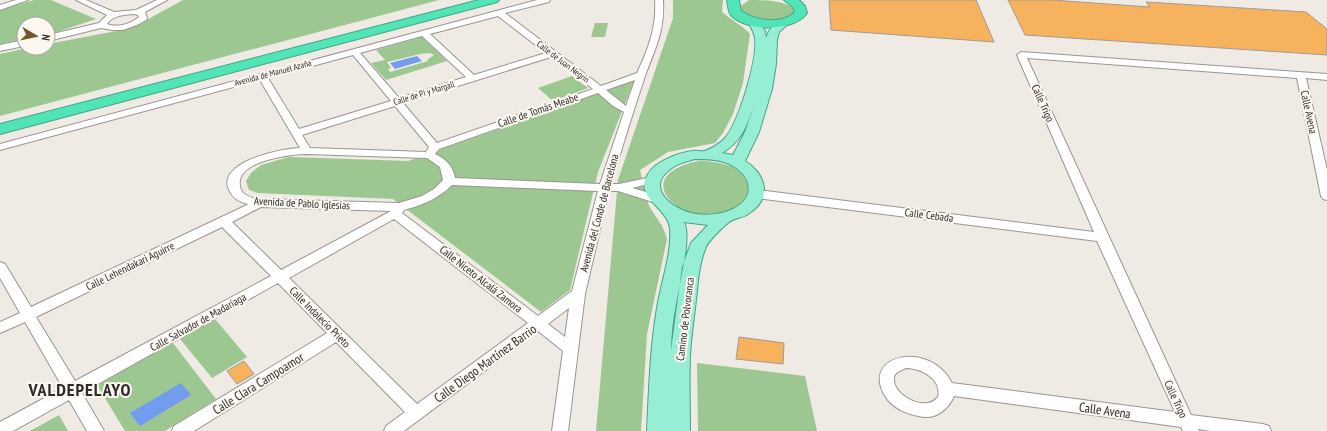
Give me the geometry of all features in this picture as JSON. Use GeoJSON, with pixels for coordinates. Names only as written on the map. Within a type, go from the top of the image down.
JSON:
{"type":"FeatureCollection","features":[{"type":"Feature","properties":{"kind":"highway"},"geometry":{"type":"LineString","coordinates":[[404,17],[455,0]]}},
{"type":"Feature","properties":{"kind":"highway"},"geometry":{"type":"LineString","coordinates":[[0,122],[98,98],[472,0]]}},
{"type":"Feature","properties":{"kind":"highway"},"geometry":{"type":"LineString","coordinates":[[735,2],[734,10],[737,15],[753,22],[764,24],[793,20],[801,13],[800,8],[791,0]]}},
{"type":"Feature","properties":{"kind":"highway"},"geometry":{"type":"LineString","coordinates":[[0,130],[495,6]]}},
{"type":"Feature","properties":{"kind":"main road"},"geometry":{"type":"LineString","coordinates":[[708,155],[728,143],[738,129],[749,102],[755,84],[761,40],[759,31],[753,22]]}},
{"type":"Feature","properties":{"kind":"main road"},"geometry":{"type":"LineString","coordinates":[[737,162],[752,132],[766,89],[770,64],[771,40],[774,31],[785,22]]}},
{"type":"Feature","properties":{"kind":"main road"},"geometry":{"type":"LineString","coordinates":[[693,155],[708,155],[723,157],[737,162],[747,168],[754,176],[758,185],[757,194],[753,202],[745,210],[735,215],[705,220],[687,218],[671,212],[656,199],[651,190],[652,180],[657,171],[666,163],[678,158],[693,155]]}},
{"type":"Feature","properties":{"kind":"main road","name":"Camino de Polvoranca"},"geometry":{"type":"LineString","coordinates":[[658,431],[660,347],[666,306],[680,239],[678,225],[671,212]]}},
{"type":"Feature","properties":{"kind":"main road","name":"Camino de Polvoranca"},"geometry":{"type":"LineString","coordinates":[[679,431],[680,354],[691,267],[699,243],[723,218]]}},
{"type":"Feature","properties":{"kind":"street"},"geometry":{"type":"LineString","coordinates":[[0,8],[24,0]]}},
{"type":"Feature","properties":{"kind":"street"},"geometry":{"type":"LineString","coordinates":[[80,0],[113,15]]}},
{"type":"Feature","properties":{"kind":"street"},"geometry":{"type":"LineString","coordinates":[[102,25],[104,20],[113,15],[127,12],[139,12],[163,0]]}},
{"type":"Feature","properties":{"kind":"street","name":"Avenida de Manuel Azaña"},"geometry":{"type":"LineString","coordinates":[[0,147],[424,33],[495,6],[546,0]]}},
{"type":"Feature","properties":{"kind":"street","name":"Avenida del Conde de Barcelona"},"geometry":{"type":"LineString","coordinates":[[560,431],[578,294],[604,188],[641,75],[653,47],[660,14],[659,0]]}},
{"type":"Feature","properties":{"kind":"street","name":"Calle de Juan Negrín"},"geometry":{"type":"LineString","coordinates":[[495,6],[551,54],[599,89],[623,110],[629,110]]}},
{"type":"Feature","properties":{"kind":"street"},"geometry":{"type":"LineString","coordinates":[[56,36],[102,25],[108,28],[114,28],[134,23],[143,18],[142,14],[139,12]]}},
{"type":"Feature","properties":{"kind":"street"},"geometry":{"type":"LineString","coordinates":[[424,33],[472,78]]}},
{"type":"Feature","properties":{"kind":"street"},"geometry":{"type":"LineString","coordinates":[[0,48],[16,45]]}},
{"type":"Feature","properties":{"kind":"street"},"geometry":{"type":"LineString","coordinates":[[354,52],[396,102],[448,170],[449,181],[619,188],[652,180]]}},
{"type":"Feature","properties":{"kind":"street","name":"Calle de Pi y Margall"},"geometry":{"type":"LineString","coordinates":[[298,133],[551,54]]}},
{"type":"Feature","properties":{"kind":"street","name":"Calle Trigo"},"geometry":{"type":"LineString","coordinates":[[1188,426],[1021,55],[1327,77]]}},
{"type":"Feature","properties":{"kind":"street","name":"Calle de Tomás Meabe"},"geometry":{"type":"LineString","coordinates":[[432,151],[641,75]]}},
{"type":"Feature","properties":{"kind":"street"},"geometry":{"type":"LineString","coordinates":[[262,76],[298,133],[307,151]]}},
{"type":"Feature","properties":{"kind":"street","name":"Calle Avena"},"geometry":{"type":"LineString","coordinates":[[1301,76],[1327,196]]}},
{"type":"Feature","properties":{"kind":"street","name":"Avenida de Pablo Iglesias"},"geometry":{"type":"LineString","coordinates":[[432,151],[307,151],[273,154],[257,160],[240,171],[234,179],[234,190],[242,199],[259,202],[397,210],[434,196],[449,181]]}},
{"type":"Feature","properties":{"kind":"street"},"geometry":{"type":"LineString","coordinates":[[619,188],[656,199]]}},
{"type":"Feature","properties":{"kind":"street","name":"Calle Cebada"},"geometry":{"type":"LineString","coordinates":[[757,194],[1102,237]]}},
{"type":"Feature","properties":{"kind":"street","name":"Calle Lehendakari Aguirre"},"geometry":{"type":"LineString","coordinates":[[0,328],[251,208],[259,202]]}},
{"type":"Feature","properties":{"kind":"street","name":"Calle Salvador de Madariaga"},"geometry":{"type":"LineString","coordinates":[[0,430],[280,277],[397,210]]}},
{"type":"Feature","properties":{"kind":"street","name":"Calle Niceto Alcalá Zamora"},"geometry":{"type":"LineString","coordinates":[[397,210],[571,349]]}},
{"type":"Feature","properties":{"kind":"street","name":"Calle Indalecio Prieto"},"geometry":{"type":"LineString","coordinates":[[224,221],[416,413]]}},
{"type":"Feature","properties":{"kind":"street"},"geometry":{"type":"LineString","coordinates":[[0,268],[96,431]]}},
{"type":"Feature","properties":{"kind":"street","name":"Calle Diego Martínez Barrio"},"geometry":{"type":"LineString","coordinates":[[392,431],[578,294]]}},
{"type":"Feature","properties":{"kind":"street","name":"Calle Clara Campoamor"},"geometry":{"type":"LineString","coordinates":[[180,431],[337,334]]}},
{"type":"Feature","properties":{"kind":"street","name":"Calle Avena"},"geometry":{"type":"LineString","coordinates":[[947,389],[1188,426],[1263,431]]}},
{"type":"Feature","properties":{"kind":"green space"},"geometry":{"type":"Polygon","coordinates":[[[34,0],[51,0],[96,19],[56,32],[56,16],[16,16],[16,41],[0,44],[0,10],[34,0]]]}},
{"type":"Feature","properties":{"kind":"green space"},"geometry":{"type":"Polygon","coordinates":[[[183,0],[439,0],[0,116],[0,54],[16,51],[16,56],[56,56],[56,42],[132,28],[183,0]]]}},
{"type":"Feature","properties":{"kind":"green space"},"geometry":{"type":"Polygon","coordinates":[[[673,0],[723,0],[722,12],[750,34],[743,83],[733,114],[723,133],[715,143],[668,152],[640,170],[649,205],[662,226],[667,239],[647,334],[641,431],[596,431],[618,180],[673,18],[673,0]]]}},
{"type":"Feature","properties":{"kind":"green space"},"geometry":{"type":"Polygon","coordinates":[[[749,0],[781,3],[792,7],[795,11],[791,16],[785,19],[759,19],[751,17],[740,9],[741,6],[749,0]]]}},
{"type":"Feature","properties":{"kind":"green space"},"geometry":{"type":"Polygon","coordinates":[[[595,23],[608,23],[605,37],[591,37],[595,23]]]}},
{"type":"Feature","properties":{"kind":"green space"},"geometry":{"type":"Polygon","coordinates":[[[422,37],[447,61],[386,80],[371,63],[385,60],[376,50],[422,37]],[[430,53],[420,54],[387,62],[391,68],[388,69],[390,72],[428,61],[427,60],[434,55],[430,53]]]}},
{"type":"Feature","properties":{"kind":"green space"},"geometry":{"type":"Polygon","coordinates":[[[572,76],[588,88],[553,101],[538,88],[572,76]]]}},
{"type":"Feature","properties":{"kind":"green space"},"geometry":{"type":"Polygon","coordinates":[[[634,81],[598,172],[570,290],[541,312],[393,199],[258,193],[249,190],[246,181],[251,173],[261,165],[289,157],[408,161],[634,81]]]}},
{"type":"Feature","properties":{"kind":"green space"},"geometry":{"type":"Polygon","coordinates":[[[699,161],[726,165],[735,168],[742,173],[747,179],[750,191],[744,203],[731,211],[711,215],[694,213],[679,207],[668,198],[664,188],[666,177],[678,168],[699,161]]]}},
{"type":"Feature","properties":{"kind":"green space"},"geometry":{"type":"Polygon","coordinates":[[[215,319],[247,357],[212,378],[180,339],[215,319]]]}},
{"type":"Feature","properties":{"kind":"green space"},"geometry":{"type":"Polygon","coordinates":[[[173,343],[216,399],[165,431],[125,431],[97,385],[173,343]]]}},
{"type":"Feature","properties":{"kind":"green space"},"geometry":{"type":"Polygon","coordinates":[[[697,363],[805,376],[817,431],[698,431],[697,363]]]}},
{"type":"Feature","properties":{"kind":"green space"},"geometry":{"type":"Polygon","coordinates":[[[59,415],[68,431],[30,431],[59,415]]]}},
{"type":"Feature","properties":{"kind":"water"},"geometry":{"type":"Polygon","coordinates":[[[417,56],[422,61],[395,69],[390,63],[417,56]]]}},
{"type":"Feature","properties":{"kind":"water"},"geometry":{"type":"Polygon","coordinates":[[[181,383],[191,395],[140,426],[130,413],[181,383]]]}},
{"type":"Feature","properties":{"kind":"building"},"geometry":{"type":"Polygon","coordinates":[[[829,0],[976,0],[994,42],[831,30],[829,0]]]}},
{"type":"Feature","properties":{"kind":"building"},"geometry":{"type":"Polygon","coordinates":[[[1008,0],[1052,0],[1150,7],[1146,2],[1306,12],[1327,29],[1327,55],[1025,35],[1008,0]]]}},
{"type":"Feature","properties":{"kind":"building"},"geometry":{"type":"Polygon","coordinates":[[[739,337],[784,343],[783,364],[736,359],[739,337]]]}},
{"type":"Feature","properties":{"kind":"building"},"geometry":{"type":"Polygon","coordinates":[[[244,361],[254,374],[237,384],[227,371],[244,361]]]}},
{"type":"Feature","properties":{"kind":"district","name":"VALDEPELAYO"},"geometry":{"type":"Point","coordinates":[80,390]}}]}
